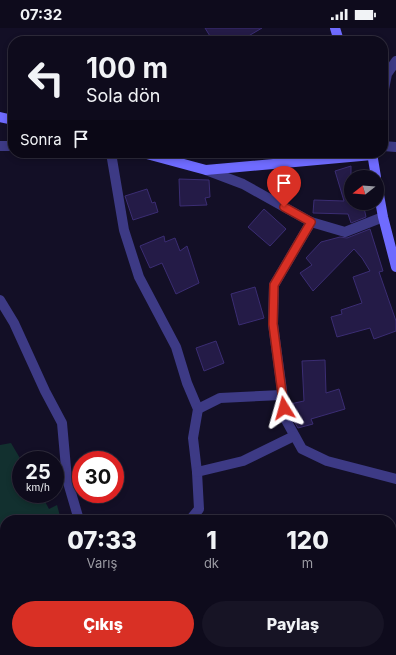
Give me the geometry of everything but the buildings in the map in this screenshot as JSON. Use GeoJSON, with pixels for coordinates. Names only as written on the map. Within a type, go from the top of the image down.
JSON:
{"type":"FeatureCollection","features":[{"type":"Feature","properties":{"kind":"street"},"geometry":{"type":"LineString","coordinates":[[388,73],[396,61]]}},
{"type":"Feature","properties":{"kind":"street"},"geometry":{"type":"LineString","coordinates":[[112,158],[124,230],[139,277],[176,347],[187,383],[198,409],[193,438],[199,509],[194,515]]}},
{"type":"Feature","properties":{"kind":"street"},"geometry":{"type":"LineString","coordinates":[[162,158],[206,170],[243,184],[311,222],[345,232],[383,217]]}},
{"type":"Feature","properties":{"kind":"street"},"geometry":{"type":"LineString","coordinates":[[206,170],[330,158]]}},
{"type":"Feature","properties":{"kind":"street"},"geometry":{"type":"LineString","coordinates":[[373,158],[375,170]]}},
{"type":"Feature","properties":{"kind":"street"},"geometry":{"type":"LineString","coordinates":[[382,210],[396,267]]}},
{"type":"Feature","properties":{"kind":"street"},"geometry":{"type":"LineString","coordinates":[[383,217],[396,242]]}},
{"type":"Feature","properties":{"kind":"street"},"geometry":{"type":"LineString","coordinates":[[311,222],[274,285],[273,324],[286,420],[302,449],[327,462],[396,479]]}},
{"type":"Feature","properties":{"kind":"street"},"geometry":{"type":"LineString","coordinates":[[0,300],[14,323],[45,391],[62,423],[67,479],[78,515]]}},
{"type":"Feature","properties":{"kind":"street"},"geometry":{"type":"LineString","coordinates":[[198,409],[220,398],[282,395]]}},
{"type":"Feature","properties":{"kind":"street"},"geometry":{"type":"LineString","coordinates":[[197,472],[243,461],[294,436]]}},
{"type":"Feature","properties":{"kind":"green space"},"geometry":{"type":"Polygon","coordinates":[[[11,443],[16,451],[12,451],[12,503],[46,503],[49,509],[57,505],[60,515],[0,515],[0,445],[11,443]]]}},
{"type":"Feature","properties":{"kind":"route"},"geometry":{"type":"LineString","coordinates":[[284,207],[311,222],[274,285],[273,324],[284,408]]}}]}
